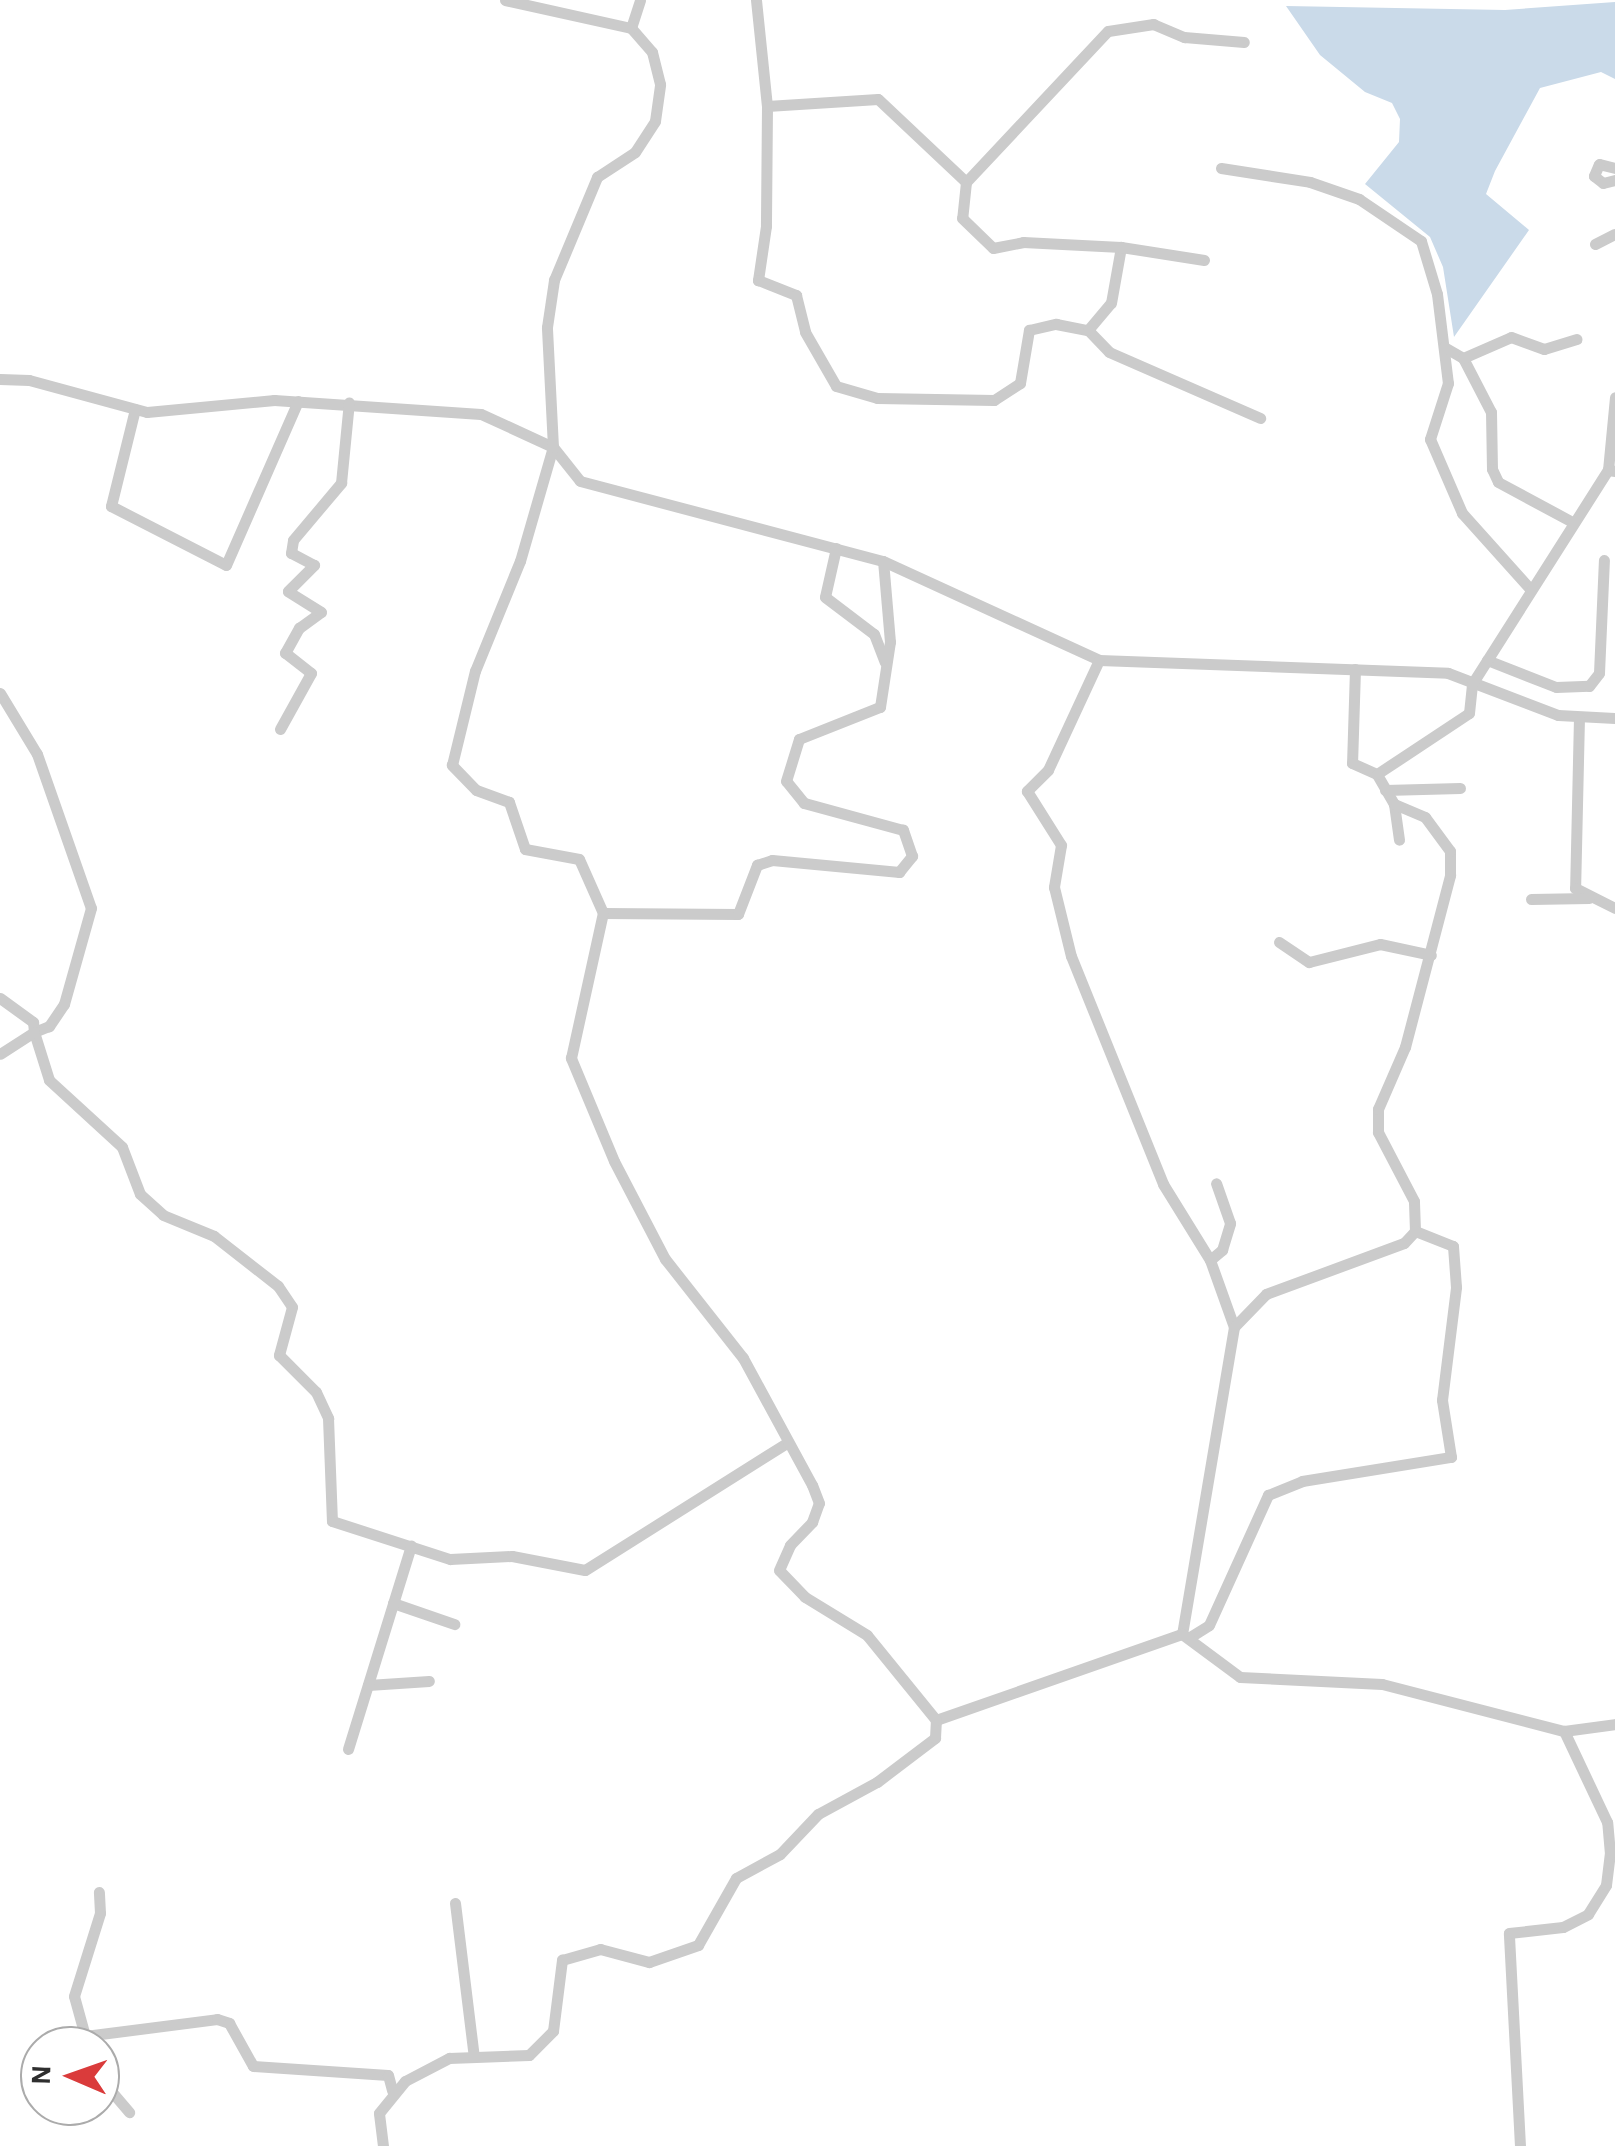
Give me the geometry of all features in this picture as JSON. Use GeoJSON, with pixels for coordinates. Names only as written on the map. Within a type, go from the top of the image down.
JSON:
{"type":"FeatureCollection","features":[{"type":"Feature","properties":{"kind":"street"},"geometry":{"type":"LineString","coordinates":[[383,2146],[378,2112],[392,2090],[449,2058],[529,2056],[553,2031],[562,1960],[600,1950],[649,1962],[698,1945],[736,1878],[780,1854],[818,1814],[877,1782],[935,1738],[936,1720],[867,1635],[806,1597],[779,1570],[819,1503],[744,1358],[664,1258],[614,1161],[571,1058],[603,913],[579,859],[525,849],[509,802],[476,790],[452,765],[474,671],[520,561],[554,447],[547,328],[554,280],[597,177],[635,152],[655,121],[660,84],[652,52],[631,28],[506,0]]}},
{"type":"Feature","properties":{"kind":"street"},"geometry":{"type":"LineString","coordinates":[[631,28],[640,0]]}},
{"type":"Feature","properties":{"kind":"street"},"geometry":{"type":"LineString","coordinates":[[756,0],[767,106],[766,226],[758,280],[796,295],[805,332],[836,386],[878,398],[994,400],[1020,383],[1029,330],[1056,324],[1088,330],[1109,352],[1260,418]]}},
{"type":"Feature","properties":{"kind":"street"},"geometry":{"type":"LineString","coordinates":[[1204,260],[1121,247],[1023,242],[993,248],[962,218],[966,182],[1108,31],[1154,24],[1184,37],[1244,42]]}},
{"type":"Feature","properties":{"kind":"street"},"geometry":{"type":"LineString","coordinates":[[767,106],[878,99],[966,182]]}},
{"type":"Feature","properties":{"kind":"street"},"geometry":{"type":"LineString","coordinates":[[1615,168],[1599,164],[1594,176],[1602,184],[1615,180]]}},
{"type":"Feature","properties":{"kind":"street"},"geometry":{"type":"LineString","coordinates":[[1222,168],[1310,182],[1359,198],[1421,242],[1448,384],[1430,439],[1462,513],[1531,590]]}},
{"type":"Feature","properties":{"kind":"street"},"geometry":{"type":"LineString","coordinates":[[1595,244],[1615,234]]}},
{"type":"Feature","properties":{"kind":"street"},"geometry":{"type":"LineString","coordinates":[[1088,330],[1111,303],[1121,247]]}},
{"type":"Feature","properties":{"kind":"street"},"geometry":{"type":"LineString","coordinates":[[1463,358],[1511,337],[1544,349],[1576,339]]}},
{"type":"Feature","properties":{"kind":"street"},"geometry":{"type":"LineString","coordinates":[[1444,347],[1463,358],[1491,412],[1492,468],[1498,482],[1574,523]]}},
{"type":"Feature","properties":{"kind":"street"},"geometry":{"type":"LineString","coordinates":[[0,380],[29,380],[135,410],[298,401],[481,414],[554,447],[580,481],[883,561],[1099,660],[1448,672],[1472,684],[1579,717],[1615,718]]}},
{"type":"Feature","properties":{"kind":"street"},"geometry":{"type":"LineString","coordinates":[[1377,774],[1456,727],[1469,713],[1472,684],[1611,470],[1615,397]]}},
{"type":"Feature","properties":{"kind":"street"},"geometry":{"type":"LineString","coordinates":[[135,410],[111,506],[226,565],[298,401]]}},
{"type":"Feature","properties":{"kind":"street"},"geometry":{"type":"LineString","coordinates":[[280,729],[311,673],[285,654],[299,628],[321,612],[288,590],[314,565],[291,552],[293,540],[341,483],[350,402]]}},
{"type":"Feature","properties":{"kind":"street"},"geometry":{"type":"LineString","coordinates":[[836,548],[825,597],[874,634],[886,666]]}},
{"type":"Feature","properties":{"kind":"street"},"geometry":{"type":"LineString","coordinates":[[1487,660],[1556,687],[1588,686],[1599,673],[1604,560]]}},
{"type":"Feature","properties":{"kind":"street"},"geometry":{"type":"LineString","coordinates":[[603,913],[738,914],[756,865],[772,860],[900,872],[912,856],[903,830],[804,803],[786,781],[799,739],[880,707],[886,666],[883,561]]}},
{"type":"Feature","properties":{"kind":"street"},"geometry":{"type":"LineString","coordinates":[[1099,660],[1048,770],[1027,791],[1061,844],[1054,886],[1071,956],[1163,1184],[1210,1260],[1234,1327],[1186,1635]]}},
{"type":"Feature","properties":{"kind":"street"},"geometry":{"type":"LineString","coordinates":[[1355,669],[1352,763],[1377,774],[1394,804],[1399,840]]}},
{"type":"Feature","properties":{"kind":"street"},"geometry":{"type":"LineString","coordinates":[[0,693],[37,754],[91,908],[64,1004],[49,1026],[0,1054]]}},
{"type":"Feature","properties":{"kind":"street"},"geometry":{"type":"LineString","coordinates":[[1579,717],[1574,888],[1615,908]]}},
{"type":"Feature","properties":{"kind":"street"},"geometry":{"type":"LineString","coordinates":[[1384,790],[1460,788]]}},
{"type":"Feature","properties":{"kind":"street"},"geometry":{"type":"LineString","coordinates":[[1234,1327],[1266,1294],[1404,1243],[1415,1231],[1414,1201],[1378,1132],[1378,1109],[1405,1047],[1430,954],[1450,851],[1426,817],[1394,804]]}},
{"type":"Feature","properties":{"kind":"street"},"geometry":{"type":"LineString","coordinates":[[1531,899],[1588,898]]}},
{"type":"Feature","properties":{"kind":"street"},"geometry":{"type":"LineString","coordinates":[[1279,942],[1309,962],[1380,944],[1430,954]]}},
{"type":"Feature","properties":{"kind":"street"},"geometry":{"type":"LineString","coordinates":[[0,998],[33,1022],[49,1080],[122,1147],[140,1194],[162,1216],[214,1236],[278,1286],[292,1307],[279,1355],[316,1392],[328,1418],[332,1521],[450,1558],[512,1556],[585,1570],[788,1442]]}},
{"type":"Feature","properties":{"kind":"street"},"geometry":{"type":"LineString","coordinates":[[1210,1260],[1222,1250],[1230,1223],[1216,1183]]}},
{"type":"Feature","properties":{"kind":"street"},"geometry":{"type":"LineString","coordinates":[[936,1720],[1209,1625],[1268,1496],[1302,1481],[1452,1456],[1442,1400],[1456,1287],[1453,1246],[1415,1231]]}},
{"type":"Feature","properties":{"kind":"street"},"geometry":{"type":"LineString","coordinates":[[348,1749],[411,1546]]}},
{"type":"Feature","properties":{"kind":"street"},"geometry":{"type":"LineString","coordinates":[[393,1603],[454,1624]]}},
{"type":"Feature","properties":{"kind":"street"},"geometry":{"type":"LineString","coordinates":[[1186,1635],[1240,1677],[1382,1684],[1564,1732],[1615,1724]]}},
{"type":"Feature","properties":{"kind":"street"},"geometry":{"type":"LineString","coordinates":[[368,1685],[428,1681]]}},
{"type":"Feature","properties":{"kind":"street"},"geometry":{"type":"LineString","coordinates":[[1520,2146],[1508,1933],[1563,1927],[1600,1901],[1610,1854],[1601,1810],[1564,1732]]}},
{"type":"Feature","properties":{"kind":"street"},"geometry":{"type":"LineString","coordinates":[[1601,1810],[1615,1805]]}},
{"type":"Feature","properties":{"kind":"street"},"geometry":{"type":"LineString","coordinates":[[83,2026],[74,1996],[100,1913],[98,1892]]}},
{"type":"Feature","properties":{"kind":"street"},"geometry":{"type":"LineString","coordinates":[[455,1904],[474,2057]]}},
{"type":"Feature","properties":{"kind":"street"},"geometry":{"type":"LineString","coordinates":[[120,2036],[218,2020],[228,2023],[253,2066],[388,2074],[392,2090]]}},
{"type":"Feature","properties":{"kind":"street"},"geometry":{"type":"LineString","coordinates":[[120,2101],[129,2112]]}},
{"type":"Feature","properties":{"kind":"water"},"geometry":{"type":"Polygon","coordinates":[[[1615,2],[1615,79],[1601,72],[1540,88],[1495,171],[1486,194],[1529,230],[1454,337],[1443,267],[1430,237],[1365,184],[1399,142],[1400,119],[1392,103],[1365,92],[1320,55],[1286,6],[1505,10],[1615,2]]]}}]}
